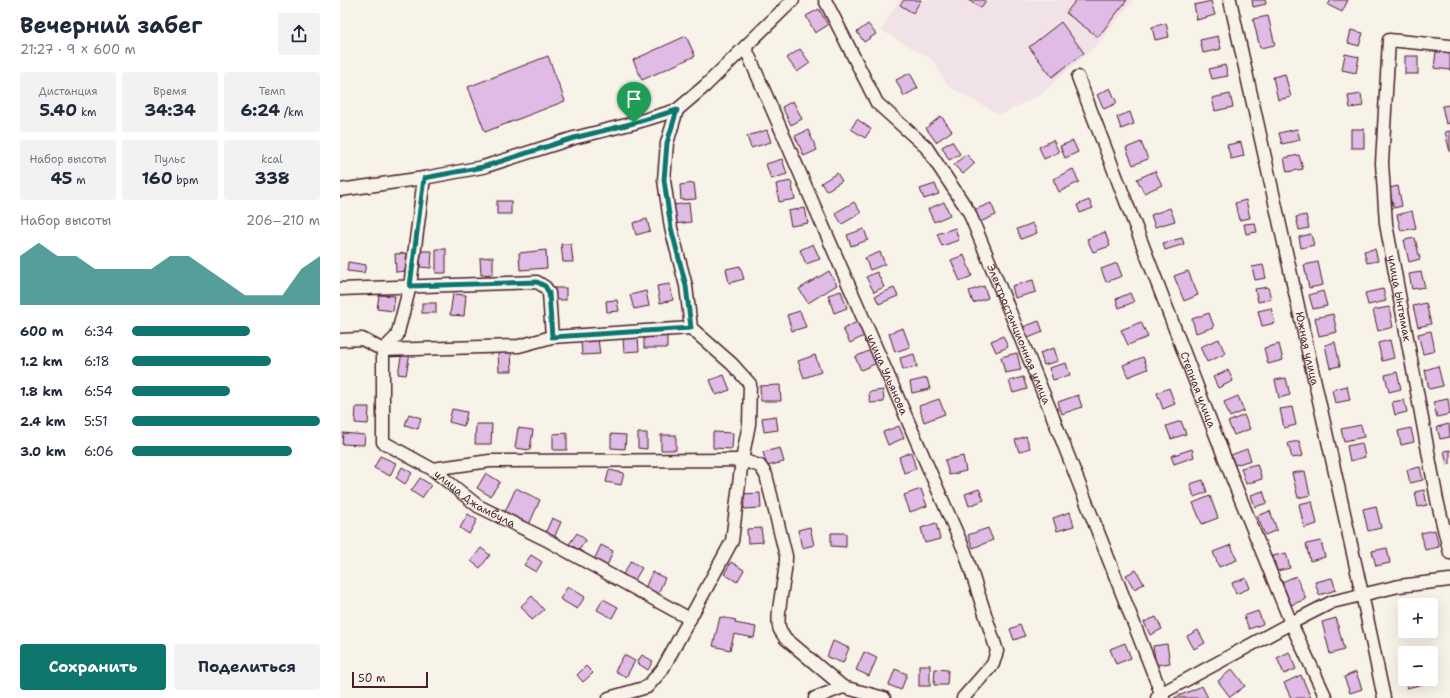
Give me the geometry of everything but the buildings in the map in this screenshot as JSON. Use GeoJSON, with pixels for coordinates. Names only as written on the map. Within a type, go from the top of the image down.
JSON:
{"type":"FeatureCollection","features":[{"type":"Feature","properties":{"kind":"street"},"geometry":{"type":"LineString","coordinates":[[340,190],[424,178],[483,167],[574,138],[634,123],[677,110],[793,0]]}},
{"type":"Feature","properties":{"kind":"street","name":"Электростанционная улица"},"geometry":{"type":"LineString","coordinates":[[825,0],[877,103],[926,147],[969,212],[1051,412],[1161,696]]}},
{"type":"Feature","properties":{"kind":"street","name":"Южная улица"},"geometry":{"type":"LineString","coordinates":[[1230,0],[1384,698]]}},
{"type":"Feature","properties":{"kind":"street","name":"улица Ынтымак"},"geometry":{"type":"LineString","coordinates":[[1450,46],[1389,40],[1382,163],[1386,224],[1437,500],[1450,552]]}},
{"type":"Feature","properties":{"kind":"street","name":"улица Ульянова"},"geometry":{"type":"LineString","coordinates":[[745,47],[965,552],[997,651],[993,664],[963,698]]}},
{"type":"Feature","properties":{"kind":"street","name":"Степная улица"},"geometry":{"type":"LineString","coordinates":[[1078,77],[1229,470],[1291,623],[1326,698]]}},
{"type":"Feature","properties":{"kind":"street"},"geometry":{"type":"LineString","coordinates":[[609,698],[627,696],[647,687],[662,670],[732,542],[742,460],[749,424],[750,384],[732,364],[691,328],[686,286],[671,228],[664,180],[667,143],[677,110]]}},
{"type":"Feature","properties":{"kind":"street"},"geometry":{"type":"LineString","coordinates":[[383,350],[397,336],[410,286],[424,178]]}},
{"type":"Feature","properties":{"kind":"street"},"geometry":{"type":"LineString","coordinates":[[340,289],[537,282],[545,286],[549,293],[552,337]]}},
{"type":"Feature","properties":{"kind":"street"},"geometry":{"type":"LineString","coordinates":[[340,340],[362,339],[383,350],[519,346],[552,337],[691,328]]}},
{"type":"Feature","properties":{"kind":"street","name":"улица Джамбула"},"geometry":{"type":"LineString","coordinates":[[383,350],[383,442],[432,469],[478,506],[545,539],[690,619]]}},
{"type":"Feature","properties":{"kind":"street"},"geometry":{"type":"LineString","coordinates":[[432,469],[490,461],[742,460],[760,466],[766,475],[786,556],[787,567],[778,620],[779,629],[785,638],[843,687],[884,698]]}},
{"type":"Feature","properties":{"kind":"street"},"geometry":{"type":"LineString","coordinates":[[1161,696],[1291,623],[1332,602],[1399,586],[1450,580]]}},
{"type":"Feature","properties":{"kind":"street"},"geometry":{"type":"LineString","coordinates":[[815,698],[843,687]]}},
{"type":"Feature","properties":{"kind":"shaded area"},"geometry":{"type":"Polygon","coordinates":[[[899,0],[1133,0],[1099,43],[1041,94],[1000,115],[947,85],[933,60],[881,30],[899,0]]]}},
{"type":"Feature","properties":{"kind":"route"},"geometry":{"type":"LineString","coordinates":[[677,110],[667,143],[664,180],[671,228],[686,286],[691,328],[552,337],[549,293],[545,286],[537,282],[410,286],[424,178],[483,167],[574,138],[634,123],[677,110]]}}]}
